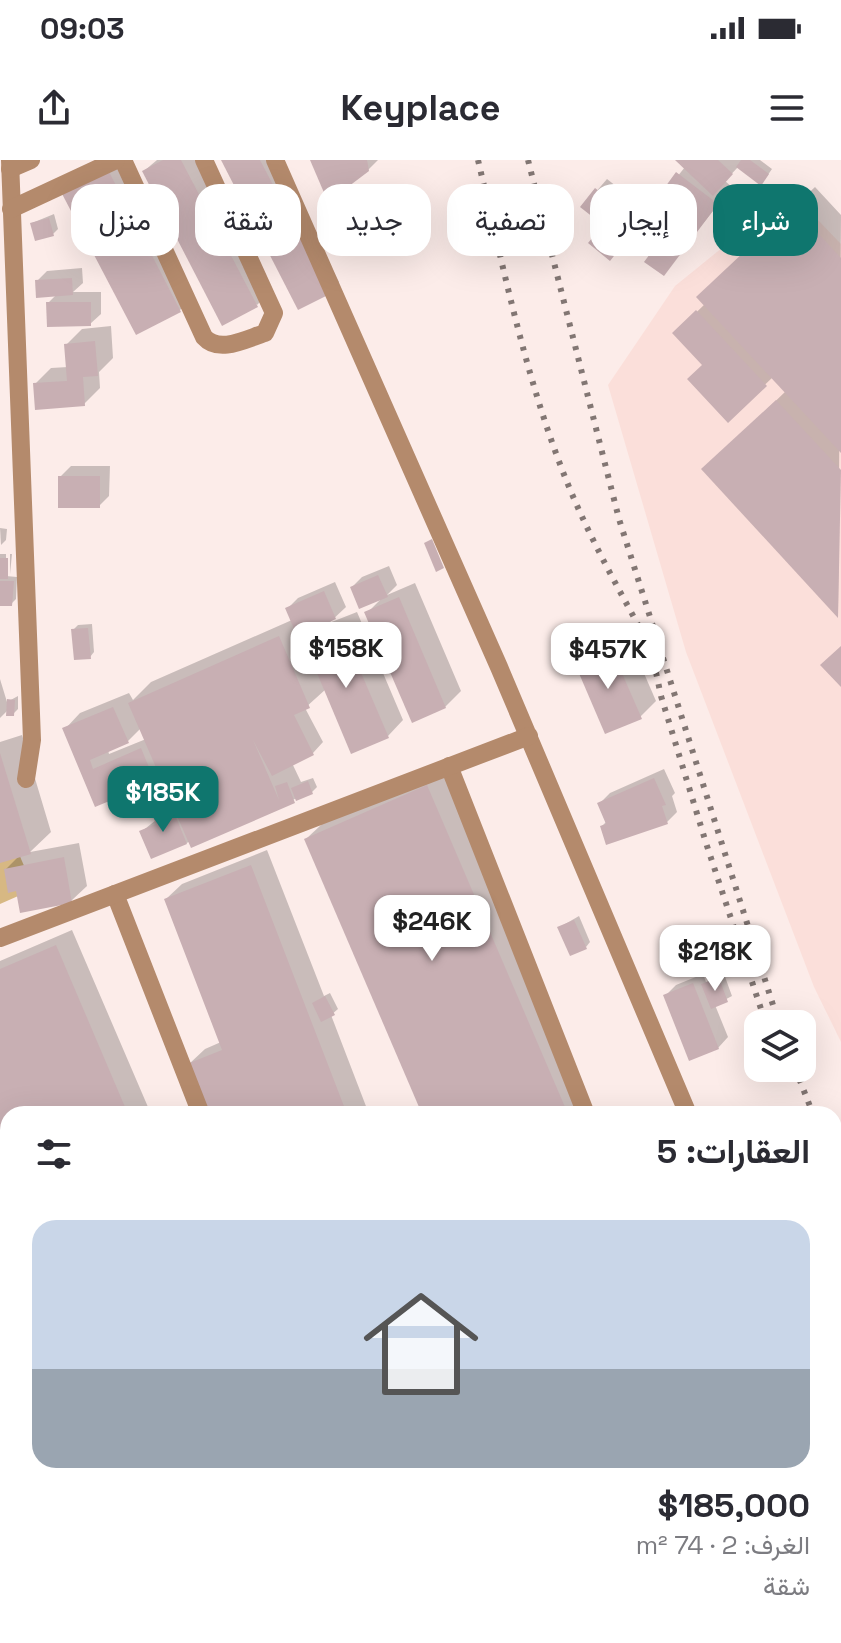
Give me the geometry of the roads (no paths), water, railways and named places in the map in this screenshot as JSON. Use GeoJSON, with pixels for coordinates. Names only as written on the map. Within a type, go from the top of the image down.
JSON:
{"type":"FeatureCollection","features":[{"type":"Feature","properties":{"kind":"street"},"geometry":{"type":"LineString","coordinates":[[26,779],[32,740],[10,165],[31,160]]}},
{"type":"Feature","properties":{"kind":"street"},"geometry":{"type":"LineString","coordinates":[[11,209],[116,160]]}},
{"type":"Feature","properties":{"kind":"street"},"geometry":{"type":"LineString","coordinates":[[123,160],[204,337],[210,344],[219,346],[265,333],[274,313],[204,160]]}},
{"type":"Feature","properties":{"kind":"street"},"geometry":{"type":"LineString","coordinates":[[275,160],[529,736],[685,1106]]}},
{"type":"Feature","properties":{"kind":"street"},"geometry":{"type":"LineString","coordinates":[[0,938],[529,736]]}},
{"type":"Feature","properties":{"kind":"street"},"geometry":{"type":"LineString","coordinates":[[449,766],[583,1106]]}},
{"type":"Feature","properties":{"kind":"street"},"geometry":{"type":"LineString","coordinates":[[115,894],[198,1106]]}},
{"type":"Feature","properties":{"kind":"railway"},"geometry":{"type":"LineString","coordinates":[[478,160],[516,320],[551,439],[606,566],[653,652]]}},
{"type":"Feature","properties":{"kind":"railway"},"geometry":{"type":"LineString","coordinates":[[528,160],[619,519],[775,1010]]}},
{"type":"Feature","properties":{"kind":"railway"},"geometry":{"type":"LineString","coordinates":[[651,649],[661,696],[761,1010]]}},
{"type":"Feature","properties":{"kind":"railway"},"geometry":{"type":"LineString","coordinates":[[800,1082],[810,1106]]}}]}
